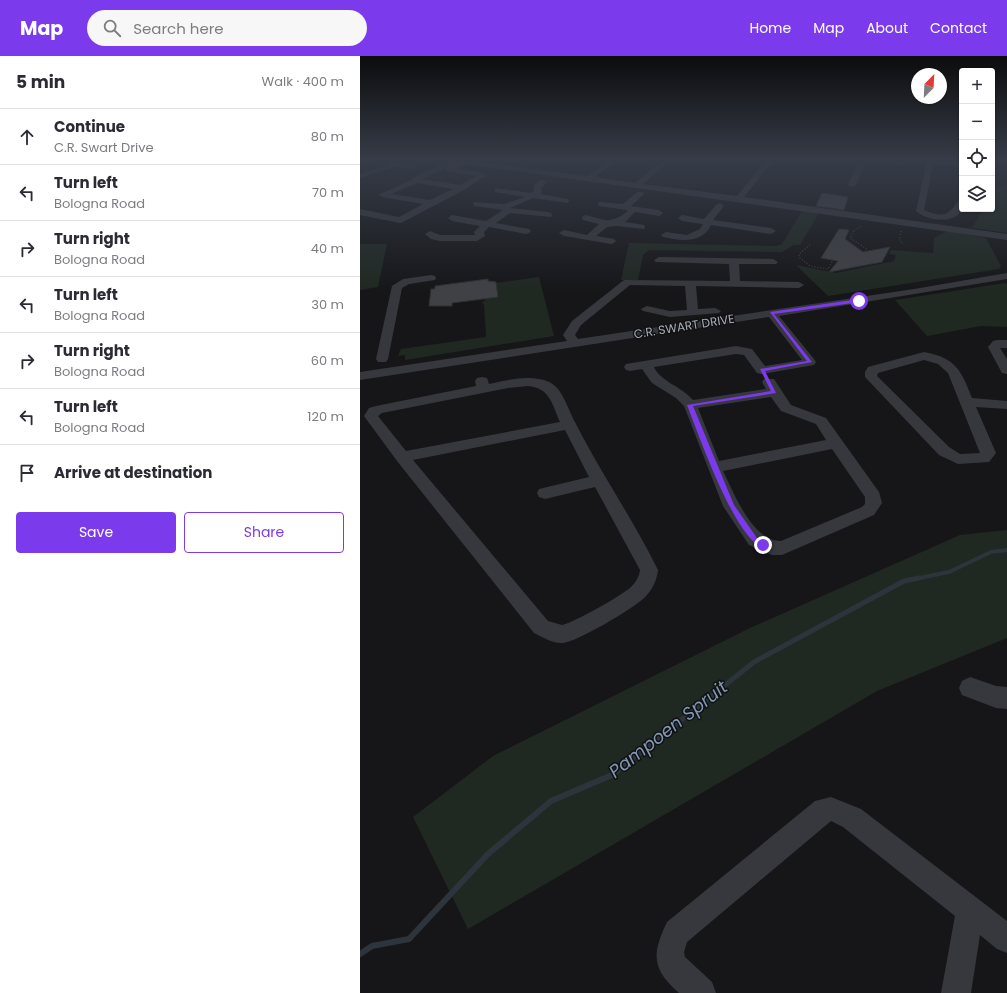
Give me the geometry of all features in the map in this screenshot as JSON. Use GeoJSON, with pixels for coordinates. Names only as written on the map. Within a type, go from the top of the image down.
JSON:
{"type":"FeatureCollection","features":[{"type":"Feature","properties":{"kind":"street"},"geometry":{"type":"LineString","coordinates":[[388,226],[428,205]]}},
{"type":"Feature","properties":{"kind":"street"},"geometry":{"type":"LineString","coordinates":[[481,205],[548,215]]}},
{"type":"Feature","properties":{"kind":"street"},"geometry":{"type":"LineString","coordinates":[[430,234],[437,237],[476,239],[480,236],[479,232],[481,229],[506,213],[506,209],[510,205]]}},
{"type":"Feature","properties":{"kind":"street"},"geometry":{"type":"LineString","coordinates":[[607,205],[658,213]]}},
{"type":"Feature","properties":{"kind":"street"},"geometry":{"type":"LineString","coordinates":[[628,208],[631,205]]}},
{"type":"Feature","properties":{"kind":"street"},"geometry":{"type":"LineString","coordinates":[[666,235],[679,238],[688,238],[704,231],[707,221],[725,205]]}},
{"type":"Feature","properties":{"kind":"street"},"geometry":{"type":"LineString","coordinates":[[784,205],[1007,237]]}},
{"type":"Feature","properties":{"kind":"street"},"geometry":{"type":"LineString","coordinates":[[920,205],[919,210],[924,213],[944,216],[954,213],[959,206]]}},
{"type":"Feature","properties":{"kind":"street"},"geometry":{"type":"LineString","coordinates":[[589,238],[604,224],[613,223],[631,213],[628,208]]}},
{"type":"Feature","properties":{"kind":"street"},"geometry":{"type":"LineString","coordinates":[[360,212],[400,220]]}},
{"type":"Feature","properties":{"kind":"street"},"geometry":{"type":"LineString","coordinates":[[939,226],[944,216]]}},
{"type":"Feature","properties":{"kind":"street"},"geometry":{"type":"LineString","coordinates":[[452,218],[526,231]]}},
{"type":"Feature","properties":{"kind":"street"},"geometry":{"type":"LineString","coordinates":[[586,218],[641,227]]}},
{"type":"Feature","properties":{"kind":"street"},"geometry":{"type":"LineString","coordinates":[[682,218],[771,232]]}},
{"type":"Feature","properties":{"kind":"street"},"geometry":{"type":"LineString","coordinates":[[564,233],[611,241]]}},
{"type":"Feature","properties":{"kind":"street"},"geometry":{"type":"LineString","coordinates":[[659,260],[774,262]]}},
{"type":"Feature","properties":{"kind":"street"},"geometry":{"type":"LineString","coordinates":[[734,261],[735,285]]}},
{"type":"Feature","properties":{"kind":"street","name":"C.R. SWART DRIVE"},"geometry":{"type":"LineString","coordinates":[[360,376],[1005,277]]}},
{"type":"Feature","properties":{"kind":"street"},"geometry":{"type":"LineString","coordinates":[[382,359],[397,286],[407,281],[430,278]]}},
{"type":"Feature","properties":{"kind":"street"},"geometry":{"type":"LineString","coordinates":[[575,343],[569,334],[576,323],[628,282],[799,285]]}},
{"type":"Feature","properties":{"kind":"street"},"geometry":{"type":"LineString","coordinates":[[690,284],[693,313]]}},
{"type":"Feature","properties":{"kind":"street"},"geometry":{"type":"LineString","coordinates":[[647,309],[670,314],[727,310]]}},
{"type":"Feature","properties":{"kind":"street"},"geometry":{"type":"LineString","coordinates":[[762,370],[810,362],[771,313]]}},
{"type":"Feature","properties":{"kind":"street"},"geometry":{"type":"LineString","coordinates":[[1007,344],[997,344],[994,347],[1007,370]]}},
{"type":"Feature","properties":{"kind":"street"},"geometry":{"type":"LineString","coordinates":[[630,367],[646,364],[741,350],[748,352],[762,370],[774,392],[786,408],[821,421],[873,496],[873,507],[868,511],[782,548],[772,548],[755,540],[731,506],[690,405],[680,395],[658,383],[650,376],[646,364]]}},
{"type":"Feature","properties":{"kind":"street"},"geometry":{"type":"LineString","coordinates":[[924,356],[932,357],[950,366],[954,371],[967,402],[988,449],[988,453],[984,458],[958,459],[947,454],[871,377],[871,372],[873,370],[924,356]]}},
{"type":"Feature","properties":{"kind":"street"},"geometry":{"type":"LineString","coordinates":[[533,382],[543,384],[550,389],[569,425],[649,570],[648,579],[644,586],[636,594],[577,629],[563,634],[549,631],[542,627],[402,457],[371,416],[374,411],[482,385],[533,382]]}},
{"type":"Feature","properties":{"kind":"street"},"geometry":{"type":"LineString","coordinates":[[690,405],[774,392]]}},
{"type":"Feature","properties":{"kind":"street"},"geometry":{"type":"LineString","coordinates":[[967,402],[1007,405]]}},
{"type":"Feature","properties":{"kind":"street"},"geometry":{"type":"LineString","coordinates":[[402,457],[569,425]]}},
{"type":"Feature","properties":{"kind":"street"},"geometry":{"type":"LineString","coordinates":[[714,466],[836,443]]}},
{"type":"Feature","properties":{"kind":"street"},"geometry":{"type":"LineString","coordinates":[[545,493],[599,480]]}},
{"type":"Feature","properties":{"kind":"street"},"geometry":{"type":"LineString","coordinates":[[970,688],[996,697],[1007,698]]}},
{"type":"Feature","properties":{"kind":"street"},"geometry":{"type":"LineString","coordinates":[[701,993],[672,966],[669,954],[670,943],[677,932],[824,810],[831,809],[852,818],[1007,939]]}},
{"type":"Feature","properties":{"kind":"street"},"geometry":{"type":"LineString","coordinates":[[956,993],[970,909]]}},
{"type":"Feature","properties":{"kind":"path"},"geometry":{"type":"LineString","coordinates":[[862,225],[860,228],[855,229],[850,238],[867,249]]}},
{"type":"Feature","properties":{"kind":"path"},"geometry":{"type":"LineString","coordinates":[[901,231],[899,239],[902,243]]}},
{"type":"Feature","properties":{"kind":"path"},"geometry":{"type":"LineString","coordinates":[[810,245],[799,254],[799,257],[810,266],[828,270],[834,258]]}},
{"type":"Feature","properties":{"kind":"shaded area"},"geometry":{"type":"Polygon","coordinates":[[[995,205],[1007,205],[1007,233],[967,227],[973,226],[981,212],[995,212],[995,205]]]}},
{"type":"Feature","properties":{"kind":"shaded area"},"geometry":{"type":"Polygon","coordinates":[[[802,211],[819,213],[800,245],[794,245],[782,252],[649,250],[643,255],[638,280],[621,280],[629,243],[776,246],[782,244],[802,211]]]}},
{"type":"Feature","properties":{"kind":"shaded area"},"geometry":{"type":"Polygon","coordinates":[[[948,231],[986,238],[1001,266],[999,269],[828,296],[796,265],[836,273],[894,261],[896,255],[889,254],[891,250],[933,253],[934,238],[948,231]]]}},
{"type":"Feature","properties":{"kind":"shaded area"},"geometry":{"type":"Polygon","coordinates":[[[360,244],[387,244],[378,287],[360,290],[360,244]]]}},
{"type":"Feature","properties":{"kind":"shaded area"},"geometry":{"type":"Polygon","coordinates":[[[539,277],[554,336],[405,360],[405,355],[398,356],[401,349],[486,337],[484,304],[481,302],[485,301],[484,299],[496,283],[539,277]]]}},
{"type":"Feature","properties":{"kind":"shaded area"},"geometry":{"type":"Polygon","coordinates":[[[1005,283],[1007,284],[1007,327],[981,326],[927,336],[895,300],[1005,283]]]}},
{"type":"Feature","properties":{"kind":"shaded area"},"geometry":{"type":"Polygon","coordinates":[[[1007,530],[1007,638],[877,691],[468,929],[413,817],[493,756],[750,628],[960,535],[1007,530]]]}},
{"type":"Feature","properties":{"kind":"building"},"geometry":{"type":"Polygon","coordinates":[[[817,205],[846,205],[844,210],[816,206],[817,205]]]}},
{"type":"Feature","properties":{"kind":"building"},"geometry":{"type":"Polygon","coordinates":[[[839,229],[849,230],[845,239],[863,252],[890,247],[882,262],[829,272],[838,261],[821,258],[839,229]]]}},
{"type":"Feature","properties":{"kind":"building"},"geometry":{"type":"Polygon","coordinates":[[[488,279],[488,281],[496,282],[498,297],[452,303],[452,306],[429,306],[431,289],[435,289],[435,286],[488,279]]]}},
{"type":"Feature","properties":{"kind":"waterway","name":"Pampoen Spruit"},"geometry":{"type":"LineString","coordinates":[[629,762],[754,662],[904,581],[949,572],[991,552],[1007,550]]}},
{"type":"Feature","properties":{"kind":"waterway","name":"Pampoen Spruit"},"geometry":{"type":"LineString","coordinates":[[360,954],[372,946],[409,939],[488,854],[551,801],[612,775],[630,761]]}},
{"type":"Feature","properties":{"kind":"route"},"geometry":{"type":"LineString","coordinates":[[763,545],[755,540],[731,506],[690,405],[774,392],[762,370],[810,362],[771,313],[859,301]]}}]}
